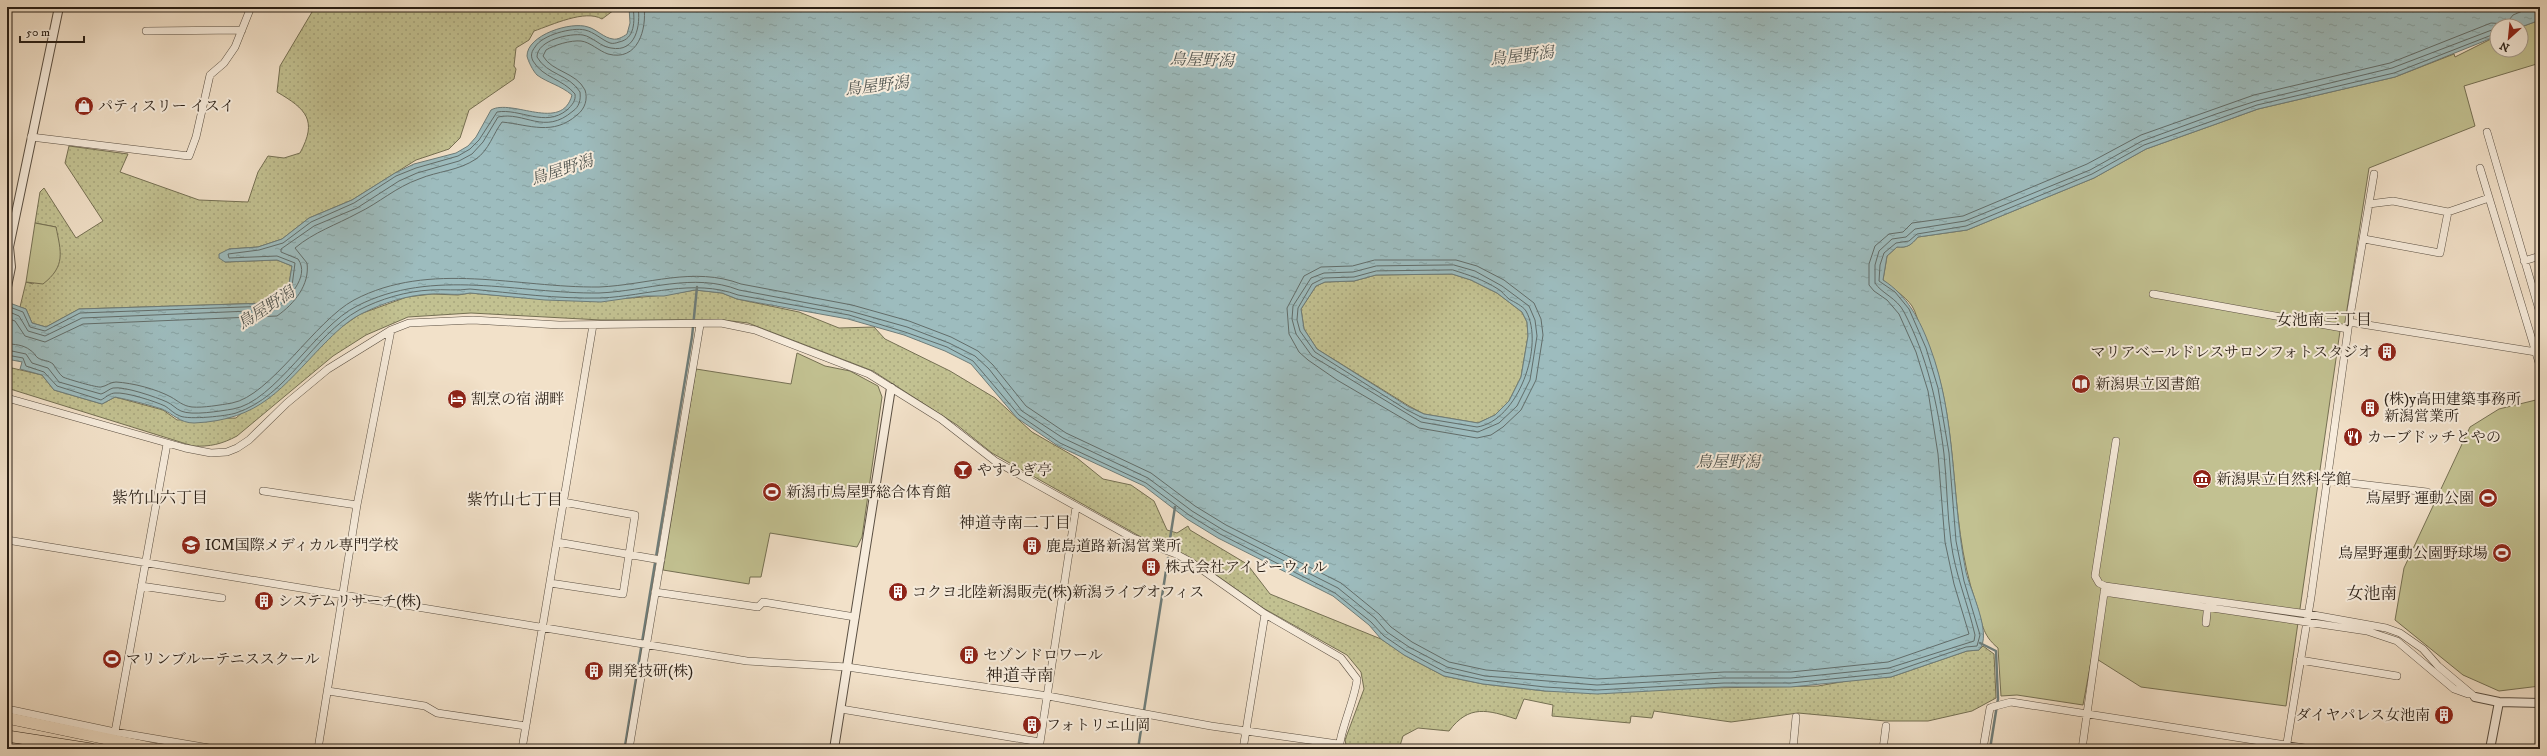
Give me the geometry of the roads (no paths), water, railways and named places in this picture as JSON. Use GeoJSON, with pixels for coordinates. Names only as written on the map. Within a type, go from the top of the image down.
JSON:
{"type":"FeatureCollection","features":[{"type":"Feature","properties":{"kind":"highway"},"geometry":{"type":"LineString","coordinates":[[7,718],[155,749]]}},
{"type":"Feature","properties":{"kind":"highway"},"geometry":{"type":"LineString","coordinates":[[7,736],[91,749]]}},
{"type":"Feature","properties":{"kind":"street"},"geometry":{"type":"LineString","coordinates":[[7,287],[11,267],[8,248],[59,7]]}},
{"type":"Feature","properties":{"kind":"street"},"geometry":{"type":"LineString","coordinates":[[31,137],[189,156],[196,137],[210,75],[224,63],[242,30],[250,7]]}},
{"type":"Feature","properties":{"kind":"street"},"geometry":{"type":"LineString","coordinates":[[146,31],[242,30]]}},
{"type":"Feature","properties":{"kind":"street"},"geometry":{"type":"LineString","coordinates":[[2487,132],[2540,313]]}},
{"type":"Feature","properties":{"kind":"street"},"geometry":{"type":"LineString","coordinates":[[2480,168],[2538,351],[2540,366]]}},
{"type":"Feature","properties":{"kind":"street"},"geometry":{"type":"LineString","coordinates":[[2286,747],[2307,621],[2348,326],[2374,174]]}},
{"type":"Feature","properties":{"kind":"street"},"geometry":{"type":"LineString","coordinates":[[2369,204],[2393,201],[2448,212],[2489,198]]}},
{"type":"Feature","properties":{"kind":"street"},"geometry":{"type":"LineString","coordinates":[[2364,239],[2440,253],[2448,212]]}},
{"type":"Feature","properties":{"kind":"street"},"geometry":{"type":"LineString","coordinates":[[2524,261],[2540,256]]}},
{"type":"Feature","properties":{"kind":"street"},"geometry":{"type":"LineString","coordinates":[[2532,285],[2540,282]]}},
{"type":"Feature","properties":{"kind":"street"},"geometry":{"type":"LineString","coordinates":[[2153,294],[2348,326],[2538,351]]}},
{"type":"Feature","properties":{"kind":"street"},"geometry":{"type":"LineString","coordinates":[[7,398],[168,444],[211,453],[227,452],[237,448],[249,440],[328,368],[391,330],[409,323],[442,320],[593,325],[721,324],[755,330],[869,374],[941,419],[995,461],[1133,538],[1176,554],[1265,614],[1341,658],[1357,679],[1357,693],[1339,747],[1246,730],[1211,726],[1048,696],[847,667],[747,661],[646,643],[7,540]]}},
{"type":"Feature","properties":{"kind":"street"},"geometry":{"type":"LineString","coordinates":[[522,749],[593,325]]}},
{"type":"Feature","properties":{"kind":"street"},"geometry":{"type":"LineString","coordinates":[[629,749],[661,560],[696,325]]}},
{"type":"Feature","properties":{"kind":"street"},"geometry":{"type":"LineString","coordinates":[[318,749],[357,505],[391,330]]}},
{"type":"Feature","properties":{"kind":"street"},"geometry":{"type":"LineString","coordinates":[[834,749],[891,388]]}},
{"type":"Feature","properties":{"kind":"street"},"geometry":{"type":"LineString","coordinates":[[2116,441],[2095,576],[2105,589],[2208,608],[2307,621],[2367,631],[2397,641],[2454,689],[2475,697],[2499,702],[2540,703]]}},
{"type":"Feature","properties":{"kind":"street"},"geometry":{"type":"LineString","coordinates":[[115,732],[168,444]]}},
{"type":"Feature","properties":{"kind":"street"},"geometry":{"type":"LineString","coordinates":[[2326,480],[2426,492]]}},
{"type":"Feature","properties":{"kind":"street"},"geometry":{"type":"LineString","coordinates":[[263,491],[357,505]]}},
{"type":"Feature","properties":{"kind":"street"},"geometry":{"type":"LineString","coordinates":[[550,583],[623,594],[635,515],[563,502]]}},
{"type":"Feature","properties":{"kind":"street"},"geometry":{"type":"LineString","coordinates":[[840,709],[1040,745],[1076,507]]}},
{"type":"Feature","properties":{"kind":"street"},"geometry":{"type":"LineString","coordinates":[[557,542],[661,560]]}},
{"type":"Feature","properties":{"kind":"street"},"geometry":{"type":"LineString","coordinates":[[141,586],[222,598]]}},
{"type":"Feature","properties":{"kind":"street"},"geometry":{"type":"LineString","coordinates":[[2105,589],[2209,599],[2308,614],[2386,628],[2400,633],[2423,649],[2438,666],[2475,697]]}},
{"type":"Feature","properties":{"kind":"street"},"geometry":{"type":"LineString","coordinates":[[2082,749],[2105,589]]}},
{"type":"Feature","properties":{"kind":"street"},"geometry":{"type":"LineString","coordinates":[[655,592],[758,607],[763,602],[855,617]]}},
{"type":"Feature","properties":{"kind":"street"},"geometry":{"type":"LineString","coordinates":[[2206,623],[2209,599]]}},
{"type":"Feature","properties":{"kind":"street"},"geometry":{"type":"LineString","coordinates":[[1243,749],[1265,614]]}},
{"type":"Feature","properties":{"kind":"street"},"geometry":{"type":"LineString","coordinates":[[2300,660],[2397,676]]}},
{"type":"Feature","properties":{"kind":"street"},"geometry":{"type":"LineString","coordinates":[[328,691],[425,706],[437,714],[526,726]]}},
{"type":"Feature","properties":{"kind":"street"},"geometry":{"type":"LineString","coordinates":[[1983,749],[1991,708],[2011,702],[2286,747],[2311,749]]}},
{"type":"Feature","properties":{"kind":"street"},"geometry":{"type":"LineString","coordinates":[[2490,749],[2499,702]]}},
{"type":"Feature","properties":{"kind":"street"},"geometry":{"type":"LineString","coordinates":[[7,709],[115,732],[215,749]]}},
{"type":"Feature","properties":{"kind":"street"},"geometry":{"type":"LineString","coordinates":[[1793,749],[1796,717]]}},
{"type":"Feature","properties":{"kind":"street"},"geometry":{"type":"LineString","coordinates":[[1883,749],[1886,726]]}},
{"type":"Feature","properties":{"kind":"water","name":"鳥屋野潟"},"geometry":{"type":"Polygon","coordinates":[[[629,7],[2540,7],[2540,20],[2529,24],[2529,18],[2489,18],[2489,39],[2395,77],[2258,109],[2146,149],[2094,178],[1967,230],[1918,237],[1909,245],[1897,247],[1887,256],[1883,280],[1899,293],[1912,309],[1922,327],[1939,374],[1949,430],[1961,544],[1966,572],[1979,612],[1983,634],[1983,643],[1979,650],[1967,651],[1891,677],[1791,687],[1724,687],[1597,694],[1545,691],[1483,684],[1444,676],[1404,655],[1381,639],[1369,625],[1333,596],[1218,538],[1187,519],[1144,486],[1058,446],[1017,418],[971,364],[945,351],[904,335],[848,319],[737,299],[722,293],[695,290],[664,296],[643,296],[601,302],[545,300],[470,293],[431,294],[395,300],[378,306],[351,320],[332,336],[282,388],[268,399],[237,416],[217,421],[189,423],[162,409],[132,401],[115,397],[102,404],[54,390],[42,375],[20,369],[22,362],[7,359],[7,302],[26,309],[32,323],[46,327],[79,309],[269,303],[289,284],[292,266],[277,260],[225,262],[219,258],[219,254],[229,249],[258,247],[282,239],[309,218],[352,200],[395,173],[414,164],[456,153],[468,146],[476,137],[491,110],[500,107],[548,113],[558,112],[567,106],[572,95],[537,75],[527,56],[529,48],[534,42],[551,31],[571,26],[580,26],[591,28],[603,35],[615,39],[627,34],[630,23],[629,7]],[[1452,274],[1376,275],[1354,281],[1325,282],[1316,286],[1301,309],[1304,329],[1317,349],[1409,407],[1424,414],[1478,423],[1495,415],[1509,401],[1521,377],[1528,336],[1527,322],[1522,312],[1497,293],[1471,280],[1452,274]]]}},
{"type":"Feature","properties":{"kind":"waterway"},"geometry":{"type":"LineString","coordinates":[[625,746],[692,337],[697,287]]}},
{"type":"Feature","properties":{"kind":"waterway"},"geometry":{"type":"LineString","coordinates":[[1169,545],[1175,507]]}},
{"type":"Feature","properties":{"kind":"waterway"},"geometry":{"type":"LineString","coordinates":[[1138,749],[1168,558]]}},
{"type":"Feature","properties":{"kind":"waterway"},"geometry":{"type":"LineString","coordinates":[[1980,643],[1996,651],[1998,699],[1990,749]]}},
{"type":"Feature","properties":{"kind":"place","name":"パティスリー イスイ"},"geometry":{"type":"Point","coordinates":[84,106]}},
{"type":"Feature","properties":{"kind":"place","name":"マリアベールドレスサロンフォトスタジオ"},"geometry":{"type":"Point","coordinates":[2387,352]}},
{"type":"Feature","properties":{"kind":"place","name":"新潟県立図書館"},"geometry":{"type":"Point","coordinates":[2081,384]}},
{"type":"Feature","properties":{"kind":"place","name":"割烹の宿 湖畔"},"geometry":{"type":"Point","coordinates":[457,399]}},
{"type":"Feature","properties":{"kind":"place","name":"(株)y高田建築事務所 新潟営業所"},"geometry":{"type":"Point","coordinates":[2370,408]}},
{"type":"Feature","properties":{"kind":"place","name":"カーブドッチとやの"},"geometry":{"type":"Point","coordinates":[2353,437]}},
{"type":"Feature","properties":{"kind":"place","name":"やすらぎ亭"},"geometry":{"type":"Point","coordinates":[963,470]}},
{"type":"Feature","properties":{"kind":"place","name":"新潟県立自然科学館"},"geometry":{"type":"Point","coordinates":[2202,479]}},
{"type":"Feature","properties":{"kind":"place","name":"新潟市鳥屋野総合体育館"},"geometry":{"type":"Point","coordinates":[772,492]}},
{"type":"Feature","properties":{"kind":"place","name":"鳥屋野 運動公園"},"geometry":{"type":"Point","coordinates":[2488,498]}},
{"type":"Feature","properties":{"kind":"place","name":"ICM国際メディカル専門学校"},"geometry":{"type":"Point","coordinates":[191,545]}},
{"type":"Feature","properties":{"kind":"place","name":"鹿島道路新潟営業所"},"geometry":{"type":"Point","coordinates":[1032,546]}},
{"type":"Feature","properties":{"kind":"place","name":"鳥屋野運動公園野球場"},"geometry":{"type":"Point","coordinates":[2502,553]}},
{"type":"Feature","properties":{"kind":"place","name":"株式会社アイビーウィル"},"geometry":{"type":"Point","coordinates":[1151,567]}},
{"type":"Feature","properties":{"kind":"place","name":"コクヨ北陸新潟販売(株)新潟ライブオフィス"},"geometry":{"type":"Point","coordinates":[898,592]}},
{"type":"Feature","properties":{"kind":"place","name":"システムリサーチ(株)"},"geometry":{"type":"Point","coordinates":[264,601]}},
{"type":"Feature","properties":{"kind":"place","name":"セゾンドロワール"},"geometry":{"type":"Point","coordinates":[969,655]}},
{"type":"Feature","properties":{"kind":"place","name":"マリンブルーテニススクール"},"geometry":{"type":"Point","coordinates":[112,659]}},
{"type":"Feature","properties":{"kind":"place","name":"開発技研(株)"},"geometry":{"type":"Point","coordinates":[594,671]}},
{"type":"Feature","properties":{"kind":"place","name":"ダイヤパレス女池南"},"geometry":{"type":"Point","coordinates":[2444,715]}},
{"type":"Feature","properties":{"kind":"place","name":"フォトリエ山岡"},"geometry":{"type":"Point","coordinates":[1032,725]}},
{"type":"Feature","properties":{"kind":"district","name":"女池南三丁目"},"geometry":{"type":"Point","coordinates":[2324,320]}},
{"type":"Feature","properties":{"kind":"district","name":"紫竹山六丁目"},"geometry":{"type":"Point","coordinates":[160,498]}},
{"type":"Feature","properties":{"kind":"district","name":"紫竹山七丁目"},"geometry":{"type":"Point","coordinates":[515,500]}},
{"type":"Feature","properties":{"kind":"district","name":"神道寺南二丁目"},"geometry":{"type":"Point","coordinates":[1015,523]}},
{"type":"Feature","properties":{"kind":"district","name":"女池南"},"geometry":{"type":"Point","coordinates":[2372,594]}},
{"type":"Feature","properties":{"kind":"district","name":"神道寺南"},"geometry":{"type":"Point","coordinates":[1020,676]}}]}
